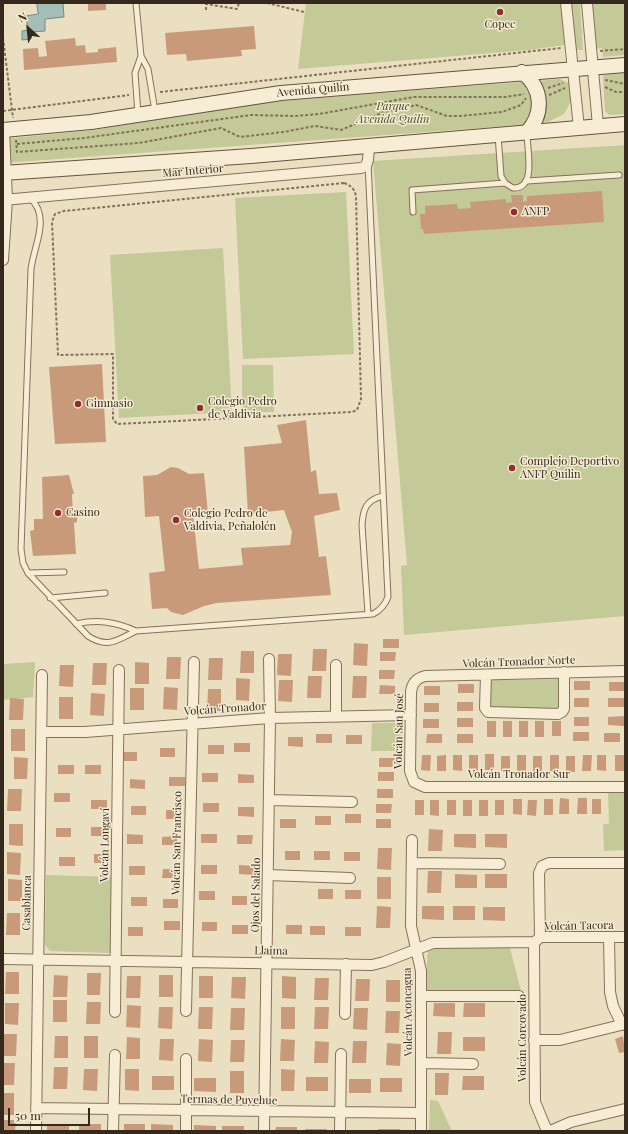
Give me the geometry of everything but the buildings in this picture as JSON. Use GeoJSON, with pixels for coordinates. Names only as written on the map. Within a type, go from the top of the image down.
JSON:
{"type":"FeatureCollection","features":[{"type":"Feature","properties":{"kind":"main road","name":"Avenida Quilín"},"geometry":{"type":"LineString","coordinates":[[7,130],[155,113],[281,93],[522,72],[574,78],[595,77],[625,65]]}},
{"type":"Feature","properties":{"kind":"main road"},"geometry":{"type":"LineString","coordinates":[[522,72],[531,80],[536,94],[537,117],[526,132]]}},
{"type":"Feature","properties":{"kind":"main road"},"geometry":{"type":"LineString","coordinates":[[5,172],[369,146],[625,124]]}},
{"type":"Feature","properties":{"kind":"street"},"geometry":{"type":"LineString","coordinates":[[566,3],[578,128]]}},
{"type":"Feature","properties":{"kind":"street"},"geometry":{"type":"LineString","coordinates":[[587,3],[595,77],[598,126]]}},
{"type":"Feature","properties":{"kind":"street"},"geometry":{"type":"LineString","coordinates":[[3,260],[7,130]]}},
{"type":"Feature","properties":{"kind":"street"},"geometry":{"type":"LineString","coordinates":[[368,160],[369,146]]}},
{"type":"Feature","properties":{"kind":"street","name":"Mar Interior"},"geometry":{"type":"LineString","coordinates":[[5,200],[361,168],[366,166],[368,160]]}},
{"type":"Feature","properties":{"kind":"street","name":"Ojos del Salado"},"geometry":{"type":"LineString","coordinates":[[264,1131],[270,718],[269,659]]}},
{"type":"Feature","properties":{"kind":"street","name":"Volcán San Francisco"},"geometry":{"type":"LineString","coordinates":[[186,1011],[191,724],[194,662]]}},
{"type":"Feature","properties":{"kind":"street"},"geometry":{"type":"LineString","coordinates":[[336,665],[336,717]]}},
{"type":"Feature","properties":{"kind":"street","name":"Volcán Longaví"},"geometry":{"type":"LineString","coordinates":[[115,1012],[119,670]]}},
{"type":"Feature","properties":{"kind":"street","name":"Volcán Tronador Norte"},"geometry":{"type":"LineString","coordinates":[[415,681],[426,676],[625,671]]}},
{"type":"Feature","properties":{"kind":"street"},"geometry":{"type":"LineString","coordinates":[[486,675],[485,708],[488,712],[558,714],[564,709],[564,672]]}},
{"type":"Feature","properties":{"kind":"street","name":"Casablanca"},"geometry":{"type":"LineString","coordinates":[[36,1131],[42,675]]}},
{"type":"Feature","properties":{"kind":"street","name":"Volcán San José"},"geometry":{"type":"LineString","coordinates":[[414,782],[410,771],[411,688],[415,681]]}},
{"type":"Feature","properties":{"kind":"street","name":"Volcán Tronador"},"geometry":{"type":"LineString","coordinates":[[42,732],[119,729],[270,718],[411,715]]}},
{"type":"Feature","properties":{"kind":"street","name":"Volcán Tronador Sur"},"geometry":{"type":"LineString","coordinates":[[414,782],[425,787],[625,787]]}},
{"type":"Feature","properties":{"kind":"street"},"geometry":{"type":"LineString","coordinates":[[269,800],[352,802]]}},
{"type":"Feature","properties":{"kind":"street","name":"Volcán Aconcagua"},"geometry":{"type":"LineString","coordinates":[[412,840],[411,926],[421,971],[421,1131]]}},
{"type":"Feature","properties":{"kind":"street"},"geometry":{"type":"LineString","coordinates":[[412,863],[500,864]]}},
{"type":"Feature","properties":{"kind":"street","name":"Volcán Corcovado"},"geometry":{"type":"LineString","coordinates":[[549,1131],[536,1102],[534,1040],[539,872],[542,866],[549,863],[625,863]]}},
{"type":"Feature","properties":{"kind":"street"},"geometry":{"type":"LineString","coordinates":[[268,875],[350,878]]}},
{"type":"Feature","properties":{"kind":"street"},"geometry":{"type":"LineString","coordinates":[[534,1040],[560,1040],[623,1024],[613,1006],[610,992],[609,937]]}},
{"type":"Feature","properties":{"kind":"street","name":"Volcán Tacora"},"geometry":{"type":"LineString","coordinates":[[537,940],[625,937]]}},
{"type":"Feature","properties":{"kind":"street","name":"Llaima"},"geometry":{"type":"LineString","coordinates":[[3,959],[379,964],[440,942],[537,940]]}},
{"type":"Feature","properties":{"kind":"street"},"geometry":{"type":"LineString","coordinates":[[345,1014],[346,964]]}},
{"type":"Feature","properties":{"kind":"street"},"geometry":{"type":"LineString","coordinates":[[421,996],[519,996]]}},
{"type":"Feature","properties":{"kind":"street"},"geometry":{"type":"LineString","coordinates":[[340,1054],[340,1131]]}},
{"type":"Feature","properties":{"kind":"street"},"geometry":{"type":"LineString","coordinates":[[113,1131],[115,1055]]}},
{"type":"Feature","properties":{"kind":"street"},"geometry":{"type":"LineString","coordinates":[[186,1059],[186,1131]]}},
{"type":"Feature","properties":{"kind":"street","name":"Volcán Aconcagua"},"geometry":{"type":"LineString","coordinates":[[421,1063],[473,1064]]}},
{"type":"Feature","properties":{"kind":"street","name":"Termas de Puyehue"},"geometry":{"type":"LineString","coordinates":[[36,1108],[421,1113]]}},
{"type":"Feature","properties":{"kind":"street"},"geometry":{"type":"LineString","coordinates":[[549,1131],[571,1122],[625,1109]]}},
{"type":"Feature","properties":{"kind":"lane"},"geometry":{"type":"LineString","coordinates":[[136,3],[141,56],[148,69],[155,113]]}},
{"type":"Feature","properties":{"kind":"lane"},"geometry":{"type":"LineString","coordinates":[[138,115],[135,73],[141,56]]}},
{"type":"Feature","properties":{"kind":"lane"},"geometry":{"type":"LineString","coordinates":[[498,135],[501,176],[508,186],[517,189],[525,184],[529,173],[526,132]]}},
{"type":"Feature","properties":{"kind":"lane"},"geometry":{"type":"LineString","coordinates":[[30,198],[38,206],[40,232],[32,255],[31,269],[22,533],[23,563],[28,573],[76,624],[98,642],[109,644],[136,632],[373,614],[381,608],[388,597],[368,160]]}},
{"type":"Feature","properties":{"kind":"lane"},"geometry":{"type":"LineString","coordinates":[[527,181],[618,175]]}},
{"type":"Feature","properties":{"kind":"lane"},"geometry":{"type":"LineString","coordinates":[[413,212],[412,190],[505,183]]}},
{"type":"Feature","properties":{"kind":"lane"},"geometry":{"type":"LineString","coordinates":[[368,614],[362,516],[365,507],[369,502],[375,498],[383,496]]}},
{"type":"Feature","properties":{"kind":"lane"},"geometry":{"type":"LineString","coordinates":[[28,573],[64,572]]}},
{"type":"Feature","properties":{"kind":"lane"},"geometry":{"type":"LineString","coordinates":[[50,598],[105,593]]}},
{"type":"Feature","properties":{"kind":"lane"},"geometry":{"type":"LineString","coordinates":[[76,624],[89,621],[109,622],[136,632]]}},
{"type":"Feature","properties":{"kind":"path"},"geometry":{"type":"LineString","coordinates":[[206,10],[206,4],[237,9],[239,3]]}},
{"type":"Feature","properties":{"kind":"path"},"geometry":{"type":"LineString","coordinates":[[267,3],[304,12]]}},
{"type":"Feature","properties":{"kind":"path"},"geometry":{"type":"LineString","coordinates":[[3,38],[12,110],[7,130],[17,144],[17,152],[122,145],[221,128],[240,137],[283,132],[314,126],[341,130],[384,112],[416,106],[447,116],[502,112],[521,106],[524,101],[536,94],[574,78]]}},
{"type":"Feature","properties":{"kind":"path"},"geometry":{"type":"LineString","coordinates":[[152,92],[560,48]]}},
{"type":"Feature","properties":{"kind":"path"},"geometry":{"type":"LineString","coordinates":[[595,77],[625,84]]}},
{"type":"Feature","properties":{"kind":"path"},"geometry":{"type":"LineString","coordinates":[[595,77],[616,92],[625,92]]}},
{"type":"Feature","properties":{"kind":"path"},"geometry":{"type":"LineString","coordinates":[[524,101],[536,94],[574,78]]}},
{"type":"Feature","properties":{"kind":"path"},"geometry":{"type":"LineString","coordinates":[[3,111],[136,94]]}},
{"type":"Feature","properties":{"kind":"path"},"geometry":{"type":"LineString","coordinates":[[17,144],[84,138],[251,116],[295,116],[319,114],[414,97],[506,98],[536,94]]}},
{"type":"Feature","properties":{"kind":"path"},"geometry":{"type":"LineString","coordinates":[[344,183],[350,185],[354,189],[356,196],[360,399],[357,410],[352,412],[117,424],[113,419],[113,354],[58,355],[52,222],[55,214],[64,211],[344,183]]}},
{"type":"Feature","properties":{"kind":"green space"},"geometry":{"type":"Polygon","coordinates":[[[306,3],[562,3],[565,45],[529,50],[298,69],[306,3]]]}},
{"type":"Feature","properties":{"kind":"green space"},"geometry":{"type":"Polygon","coordinates":[[[570,3],[580,3],[583,50],[574,50],[570,3]]]}},
{"type":"Feature","properties":{"kind":"green space"},"geometry":{"type":"Polygon","coordinates":[[[591,3],[625,3],[625,55],[603,57],[602,48],[594,49],[591,3]]]}},
{"type":"Feature","properties":{"kind":"green space"},"geometry":{"type":"Polygon","coordinates":[[[625,71],[625,114],[609,115],[605,111],[603,76],[608,72],[625,71]]]}},
{"type":"Feature","properties":{"kind":"green space","name":"Parque Avenida Quilin"},"geometry":{"type":"Polygon","coordinates":[[[560,79],[570,84],[572,99],[564,114],[548,122],[3,163],[3,139],[94,130],[218,109],[280,101],[560,79]]]}},
{"type":"Feature","properties":{"kind":"green space","name":"Complejo Deportivo ANFP Quilin"},"geometry":{"type":"Polygon","coordinates":[[[625,145],[625,616],[404,635],[401,566],[407,565],[373,161],[625,145]]]}},
{"type":"Feature","properties":{"kind":"green space"},"geometry":{"type":"Polygon","coordinates":[[[346,192],[354,354],[243,359],[235,198],[346,192]]]}},
{"type":"Feature","properties":{"kind":"green space"},"geometry":{"type":"Polygon","coordinates":[[[223,248],[232,412],[119,418],[110,255],[223,248]]]}},
{"type":"Feature","properties":{"kind":"green space"},"geometry":{"type":"Polygon","coordinates":[[[242,365],[273,365],[274,412],[242,412],[242,365]]]}},
{"type":"Feature","properties":{"kind":"green space"},"geometry":{"type":"Polygon","coordinates":[[[35,662],[33,697],[3,700],[3,664],[35,662]]]}},
{"type":"Feature","properties":{"kind":"green space"},"geometry":{"type":"Polygon","coordinates":[[[560,679],[560,706],[558,710],[492,711],[488,707],[489,680],[560,679]]]}},
{"type":"Feature","properties":{"kind":"green space"},"geometry":{"type":"Polygon","coordinates":[[[372,723],[403,723],[403,751],[371,751],[372,723]]]}},
{"type":"Feature","properties":{"kind":"green space"},"geometry":{"type":"Polygon","coordinates":[[[608,792],[625,792],[625,850],[604,851],[603,824],[609,824],[608,792]]]}},
{"type":"Feature","properties":{"kind":"green space"},"geometry":{"type":"Polygon","coordinates":[[[46,875],[114,877],[113,951],[108,953],[50,951],[45,945],[46,875]]]}},
{"type":"Feature","properties":{"kind":"green space"},"geometry":{"type":"Polygon","coordinates":[[[428,947],[510,948],[521,991],[425,993],[428,947]]]}},
{"type":"Feature","properties":{"kind":"green space"},"geometry":{"type":"Polygon","coordinates":[[[430,1100],[438,1101],[452,1131],[429,1131],[430,1100]]]}},
{"type":"Feature","properties":{"kind":"water"},"geometry":{"type":"Polygon","coordinates":[[[37,3],[63,3],[64,17],[45,19],[45,31],[32,32],[31,39],[22,40],[22,31],[28,30],[26,16],[38,14],[37,3]]]}},
{"type":"Feature","properties":{"kind":"place","name":"Copec"},"geometry":{"type":"Point","coordinates":[500,12]}},
{"type":"Feature","properties":{"kind":"place","name":"ANFP"},"geometry":{"type":"Point","coordinates":[514,212]}},
{"type":"Feature","properties":{"kind":"place","name":"Gimnasio"},"geometry":{"type":"Point","coordinates":[78,404]}},
{"type":"Feature","properties":{"kind":"place","name":"Colegio Pedro de Valdivia"},"geometry":{"type":"Point","coordinates":[200,408]}},
{"type":"Feature","properties":{"kind":"place","name":"Complejo Deportivo ANFP Quilin"},"geometry":{"type":"Point","coordinates":[512,468]}},
{"type":"Feature","properties":{"kind":"place","name":"Casino"},"geometry":{"type":"Point","coordinates":[58,513]}},
{"type":"Feature","properties":{"kind":"place","name":"Colegio Pedro de Valdivia, Peñalolén"},"geometry":{"type":"Point","coordinates":[176,520]}}]}
